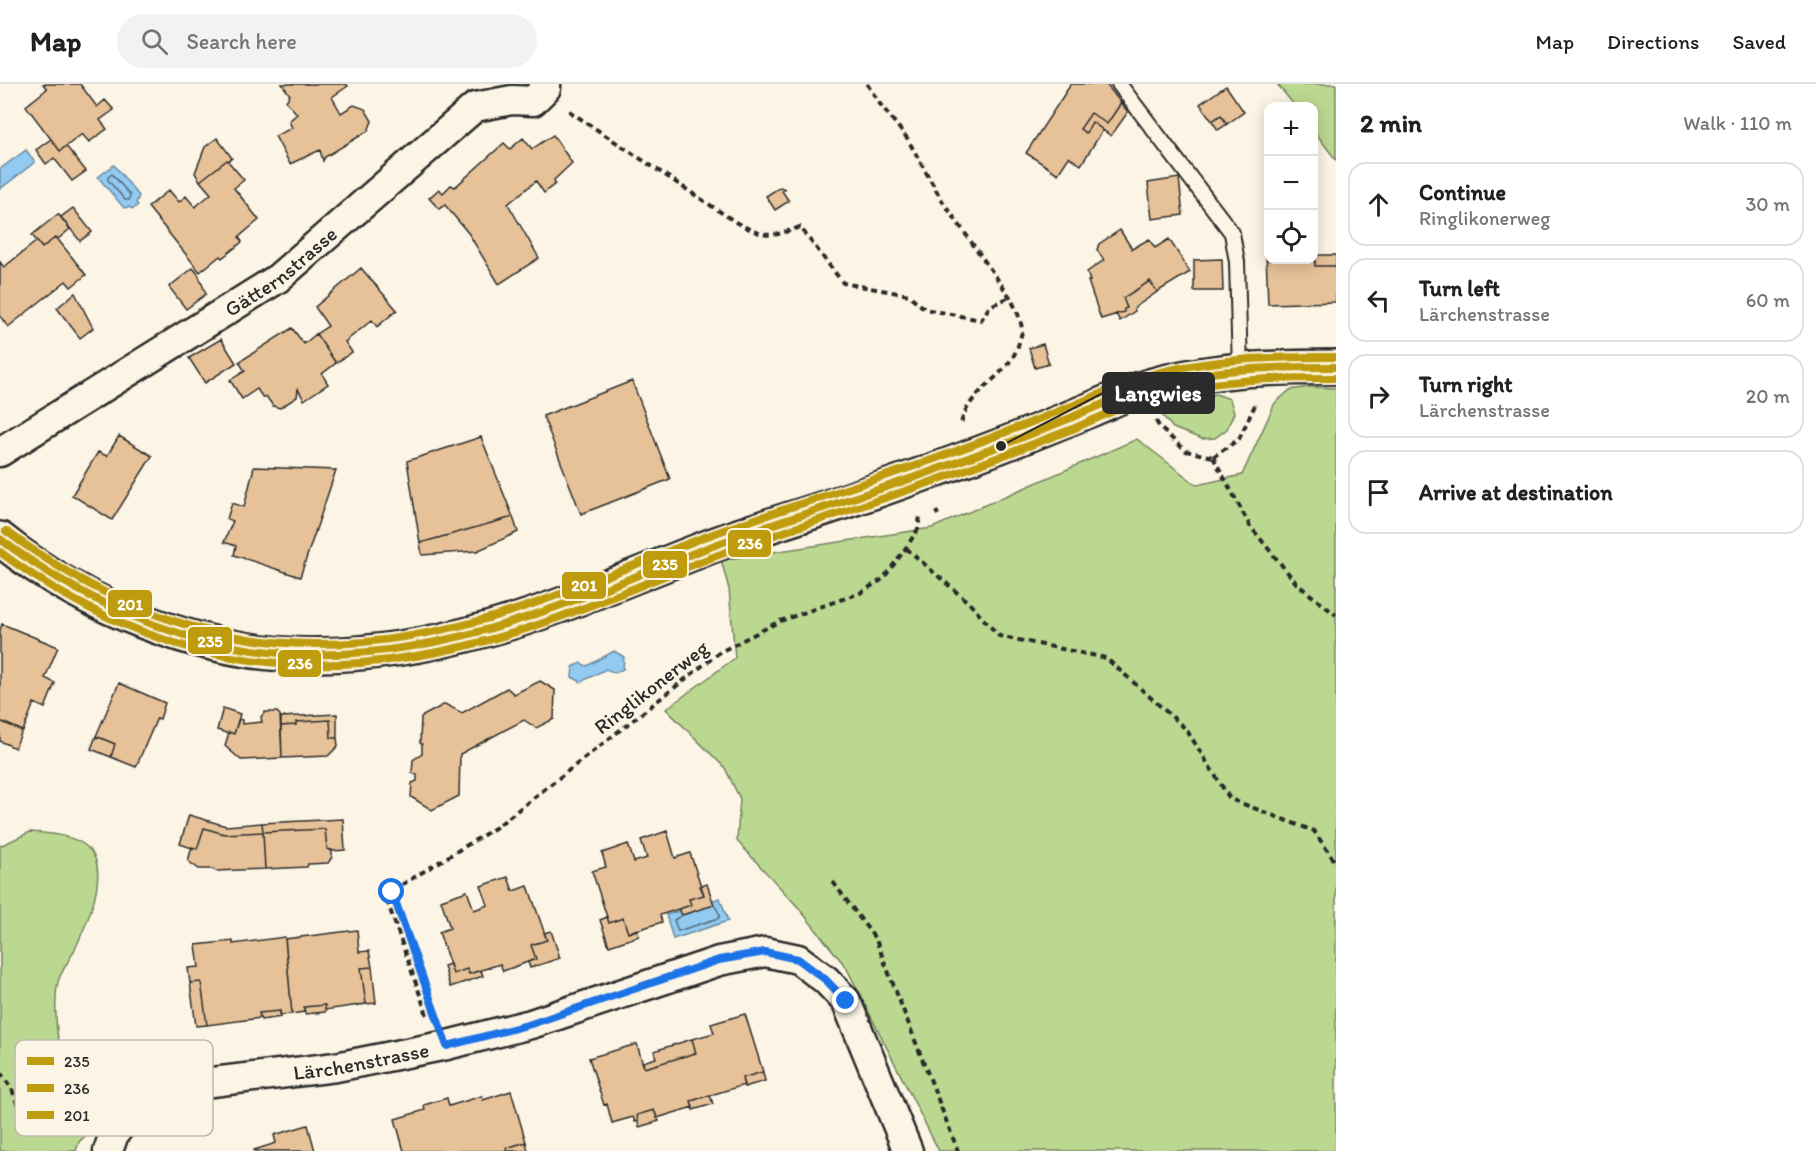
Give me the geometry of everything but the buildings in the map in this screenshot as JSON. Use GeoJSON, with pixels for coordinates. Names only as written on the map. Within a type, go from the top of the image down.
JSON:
{"type":"FeatureCollection","features":[{"type":"Feature","properties":{"kind":"main road"},"geometry":{"type":"LineString","coordinates":[[0,539],[54,577],[103,603],[132,617],[184,636],[208,642],[295,654],[352,653],[396,649],[480,632],[533,615],[740,535],[855,498],[1001,446],[1140,389],[1250,369],[1336,367]]}},
{"type":"Feature","properties":{"kind":"street","name":"Gätternstrasse"},"geometry":{"type":"LineString","coordinates":[[0,452],[277,279],[475,107],[512,100],[533,101],[546,86]]}},
{"type":"Feature","properties":{"kind":"street","name":"Lärchenstrasse"},"geometry":{"type":"LineString","coordinates":[[213,1082],[336,1067],[442,1046],[531,1024],[719,960],[765,952],[798,959],[826,980],[846,1001],[908,1151]]}},
{"type":"Feature","properties":{"kind":"lane"},"geometry":{"type":"LineString","coordinates":[[1119,84],[1232,233],[1238,262],[1250,369]]}},
{"type":"Feature","properties":{"kind":"path"},"geometry":{"type":"LineString","coordinates":[[867,84],[907,138],[941,199],[1010,297],[1018,315],[1022,333],[1016,351],[1003,371],[967,407],[961,424]]}},
{"type":"Feature","properties":{"kind":"path"},"geometry":{"type":"LineString","coordinates":[[546,86],[573,115],[737,223],[760,234],[774,236],[800,227],[843,283],[909,295],[925,309],[981,320],[990,306],[1010,297]]}},
{"type":"Feature","properties":{"kind":"path"},"geometry":{"type":"LineString","coordinates":[[1140,389],[1160,429],[1186,451],[1214,457],[1239,439],[1256,402],[1250,369]]}},
{"type":"Feature","properties":{"kind":"path"},"geometry":{"type":"LineString","coordinates":[[1214,457],[1250,526],[1297,584],[1336,615]]}},
{"type":"Feature","properties":{"kind":"path","name":"Ringlikonerweg"},"geometry":{"type":"LineString","coordinates":[[442,1046],[385,895],[495,828],[720,652],[780,621],[860,593],[883,579],[918,529],[920,516]]}},
{"type":"Feature","properties":{"kind":"path"},"geometry":{"type":"LineString","coordinates":[[906,548],[969,603],[999,636],[1106,658],[1186,729],[1230,799],[1314,831],[1336,863]]}},
{"type":"Feature","properties":{"kind":"path"},"geometry":{"type":"LineString","coordinates":[[833,882],[876,940],[957,1151]]}},
{"type":"Feature","properties":{"kind":"path"},"geometry":{"type":"LineString","coordinates":[[392,892],[442,1046]]}},
{"type":"Feature","properties":{"kind":"path"},"geometry":{"type":"LineString","coordinates":[[0,1072],[15,1098]]}},
{"type":"Feature","properties":{"kind":"path"},"geometry":{"type":"LineString","coordinates":[[79,1136],[111,1142]]}},
{"type":"Feature","properties":{"kind":"green space"},"geometry":{"type":"Polygon","coordinates":[[[1277,84],[1336,84],[1336,160],[1318,136],[1318,102],[1292,102],[1277,84]]]}},
{"type":"Feature","properties":{"kind":"green space"},"geometry":{"type":"Polygon","coordinates":[[[1309,387],[1336,388],[1336,1151],[939,1151],[846,967],[797,906],[737,841],[740,799],[725,768],[666,709],[735,658],[729,589],[721,560],[932,528],[1137,439],[1197,485],[1242,475],[1275,403],[1290,390],[1309,387]]]}},
{"type":"Feature","properties":{"kind":"green space"},"geometry":{"type":"Polygon","coordinates":[[[1216,394],[1230,399],[1234,413],[1227,429],[1215,438],[1202,439],[1173,428],[1162,415],[1162,404],[1216,394]]]}},
{"type":"Feature","properties":{"kind":"green space"},"geometry":{"type":"Polygon","coordinates":[[[30,832],[60,835],[87,847],[94,856],[97,868],[95,896],[91,910],[81,937],[57,985],[56,1024],[59,1040],[15,1040],[15,1136],[85,1136],[79,1142],[76,1151],[0,1151],[0,846],[30,832]]]}},
{"type":"Feature","properties":{"kind":"water"},"geometry":{"type":"Polygon","coordinates":[[[26,150],[35,162],[0,189],[0,169],[26,150]]]}},
{"type":"Feature","properties":{"kind":"water"},"geometry":{"type":"Polygon","coordinates":[[[114,165],[139,196],[136,203],[138,205],[133,209],[124,208],[98,177],[114,165]]]}},
{"type":"Feature","properties":{"kind":"water"},"geometry":{"type":"Polygon","coordinates":[[[614,651],[624,657],[623,669],[615,673],[606,669],[581,682],[572,677],[573,667],[581,663],[587,666],[614,651]]]}},
{"type":"Feature","properties":{"kind":"water"},"geometry":{"type":"Polygon","coordinates":[[[720,898],[728,921],[673,939],[666,915],[720,898]]]}},
{"type":"Feature","properties":{"kind":"transit line","name":"201"},"geometry":{"type":"LineString","coordinates":[[6,531],[66,571],[127,603],[187,625],[248,639],[311,644],[375,641],[442,630],[512,611],[727,529],[954,452],[1149,375],[1182,367],[1226,361],[1336,357]]}},
{"type":"Feature","properties":{"kind":"transit line","name":"235"},"geometry":{"type":"LineString","coordinates":[[0,539],[61,580],[122,612],[184,635],[246,649],[310,654],[376,652],[444,640],[538,614],[724,542],[969,458],[1160,383],[1225,371],[1336,367]]}},
{"type":"Feature","properties":{"kind":"transit line","name":"236"},"geometry":{"type":"LineString","coordinates":[[0,552],[61,593],[122,624],[184,646],[247,660],[311,665],[377,661],[445,650],[539,625],[726,552],[992,460],[1155,395],[1230,382],[1336,378]]}},
{"type":"Feature","properties":{"kind":"place","name":"Langwies"},"geometry":{"type":"Point","coordinates":[1001,446]}},
{"type":"Feature","properties":{"kind":"route"},"geometry":{"type":"LineString","coordinates":[[392,892],[447,1046],[531,1024],[719,960],[765,952],[798,959],[826,980],[846,1001]]}}]}
